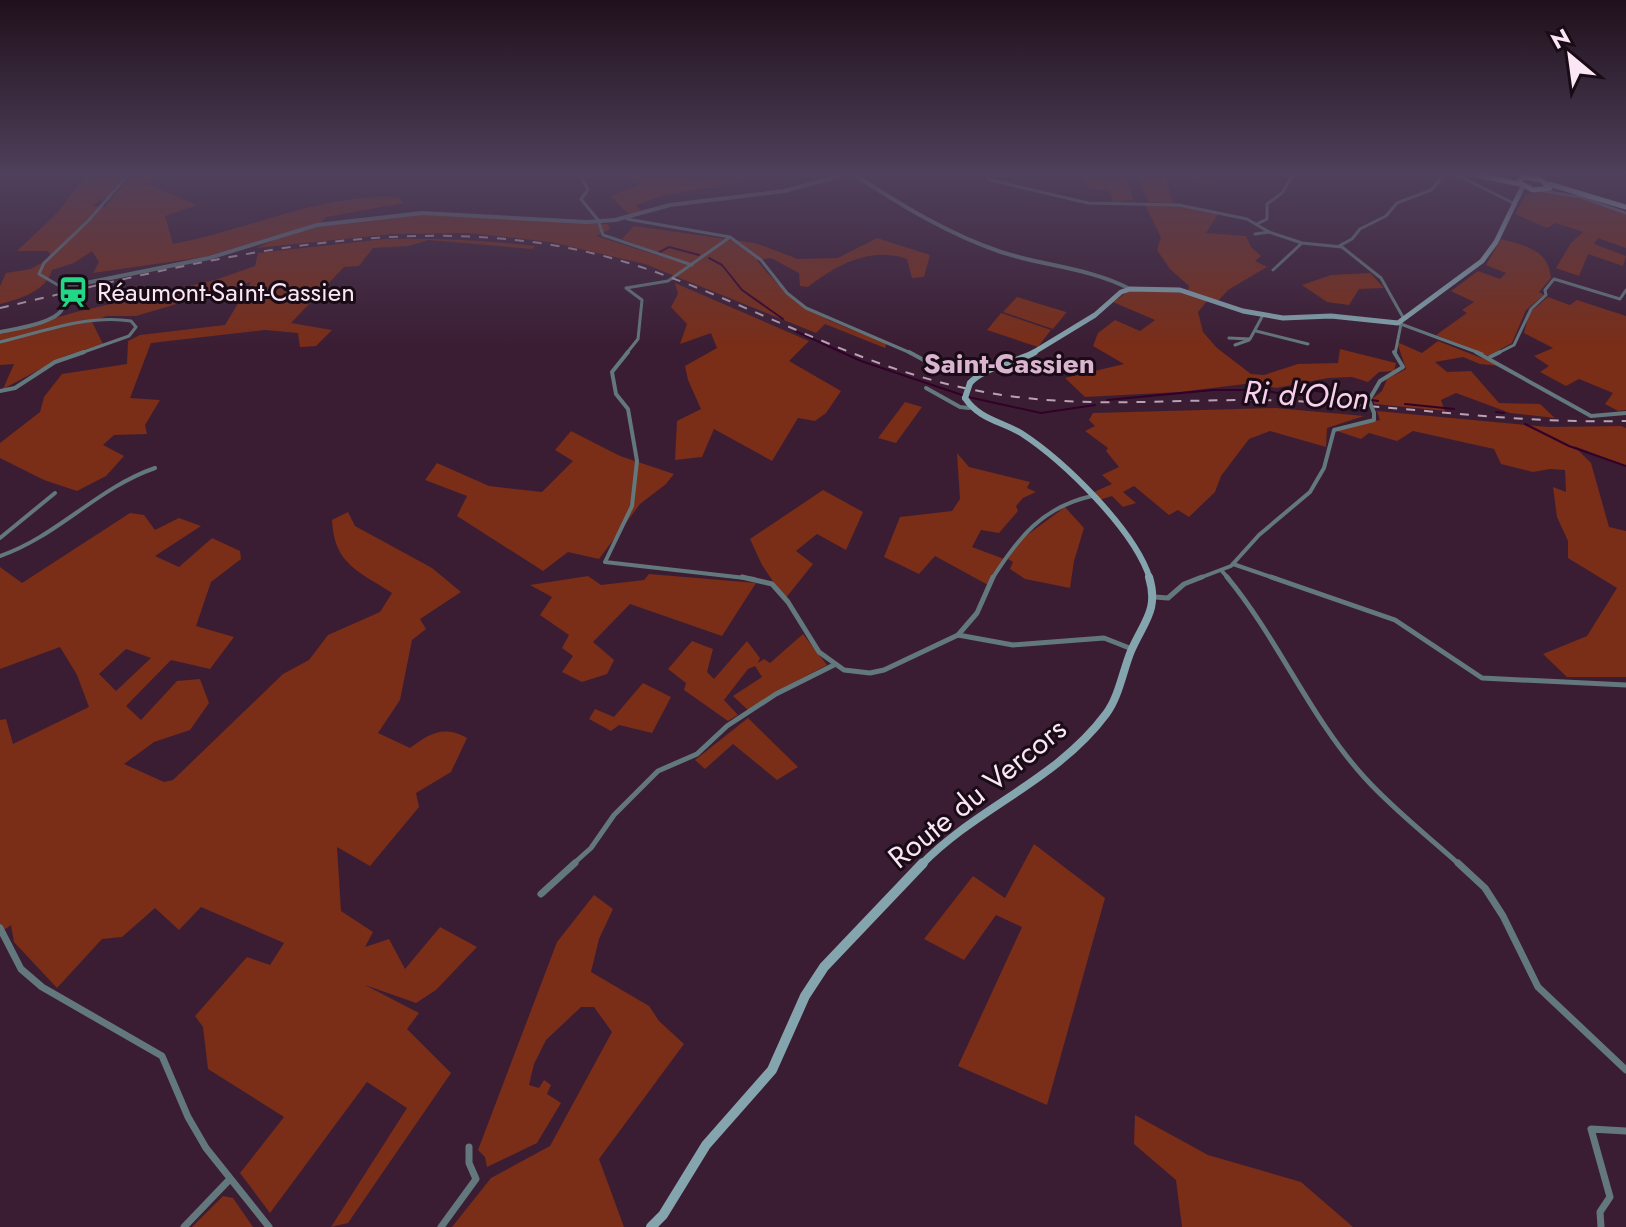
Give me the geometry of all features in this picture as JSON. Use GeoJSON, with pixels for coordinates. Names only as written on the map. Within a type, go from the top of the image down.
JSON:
{"type":"FeatureCollection","features":[{"type":"Feature","properties":{"kind":"main road"},"geometry":{"type":"LineString","coordinates":[[1155,597],[1147,570],[1135,546],[1070,472],[1041,447],[969,408],[965,398],[970,383],[977,375],[1023,359],[1095,315],[1121,292],[1130,289],[1180,290],[1263,315],[1299,319],[1342,316],[1401,322],[1482,261],[1501,232]]}},
{"type":"Feature","properties":{"kind":"main road","name":"Route du Vercors"},"geometry":{"type":"LineString","coordinates":[[651,1227],[663,1215],[703,1149],[772,1070],[805,996],[824,967],[928,858],[1000,803],[1042,778],[1108,712],[1155,597]]}},
{"type":"Feature","properties":{"kind":"street"},"geometry":{"type":"LineString","coordinates":[[76,232],[44,263],[39,274],[62,290],[209,258],[293,232]]}},
{"type":"Feature","properties":{"kind":"street"},"geometry":{"type":"LineString","coordinates":[[602,232],[692,265]]}},
{"type":"Feature","properties":{"kind":"street"},"geometry":{"type":"LineString","coordinates":[[703,232],[730,237],[761,260],[787,293],[819,315],[900,347],[920,361],[942,370],[960,365],[988,371]]}},
{"type":"Feature","properties":{"kind":"street"},"geometry":{"type":"LineString","coordinates":[[947,232],[1025,259],[1058,265],[1130,289]]}},
{"type":"Feature","properties":{"kind":"street"},"geometry":{"type":"LineString","coordinates":[[1255,234],[1267,232]]}},
{"type":"Feature","properties":{"kind":"street"},"geometry":{"type":"LineString","coordinates":[[1155,597],[1168,598],[1183,585],[1233,564],[1259,535],[1310,492],[1324,468],[1334,430],[1342,425],[1374,420],[1369,400],[1380,381],[1403,367],[1393,351],[1401,322],[1381,278],[1339,246],[1302,243],[1270,232]]}},
{"type":"Feature","properties":{"kind":"street"},"geometry":{"type":"LineString","coordinates":[[1339,246],[1357,232]]}},
{"type":"Feature","properties":{"kind":"street"},"geometry":{"type":"LineString","coordinates":[[730,237],[664,283],[626,288],[642,300],[638,339],[613,370],[611,380],[616,394],[628,409],[637,461],[632,506],[605,562],[750,578],[772,584],[788,602],[819,652],[844,670],[870,673],[884,670],[958,635],[977,613],[992,579],[1017,540],[1064,502],[1092,496]]}},
{"type":"Feature","properties":{"kind":"street"},"geometry":{"type":"LineString","coordinates":[[1273,270],[1281,258],[1293,253],[1302,243]]}},
{"type":"Feature","properties":{"kind":"street"},"geometry":{"type":"LineString","coordinates":[[1490,357],[1514,345],[1531,309],[1546,295],[1545,290],[1554,279],[1620,299],[1626,290]]}},
{"type":"Feature","properties":{"kind":"street"},"geometry":{"type":"LineString","coordinates":[[0,332],[44,321],[59,313],[63,307],[62,290]]}},
{"type":"Feature","properties":{"kind":"street"},"geometry":{"type":"LineString","coordinates":[[1235,345],[1250,339],[1263,315]]}},
{"type":"Feature","properties":{"kind":"street"},"geometry":{"type":"LineString","coordinates":[[0,342],[93,320],[112,318],[131,321],[136,327],[129,336],[55,362],[15,388],[0,391]]}},
{"type":"Feature","properties":{"kind":"street"},"geometry":{"type":"LineString","coordinates":[[1401,322],[1490,357],[1531,384],[1591,416],[1626,413]]}},
{"type":"Feature","properties":{"kind":"street"},"geometry":{"type":"LineString","coordinates":[[1256,331],[1308,344]]}},
{"type":"Feature","properties":{"kind":"street"},"geometry":{"type":"LineString","coordinates":[[1229,338],[1250,339]]}},
{"type":"Feature","properties":{"kind":"street"},"geometry":{"type":"LineString","coordinates":[[926,388],[960,407],[969,408]]}},
{"type":"Feature","properties":{"kind":"street"},"geometry":{"type":"LineString","coordinates":[[0,556],[35,543],[128,476],[155,468]]}},
{"type":"Feature","properties":{"kind":"street"},"geometry":{"type":"LineString","coordinates":[[0,538],[55,493]]}},
{"type":"Feature","properties":{"kind":"street"},"geometry":{"type":"LineString","coordinates":[[1233,564],[1395,620],[1482,678],[1626,685]]}},
{"type":"Feature","properties":{"kind":"street"},"geometry":{"type":"LineString","coordinates":[[1221,570],[1254,610],[1299,687],[1365,778],[1485,888],[1503,916],[1538,987],[1626,1070]]}},
{"type":"Feature","properties":{"kind":"street"},"geometry":{"type":"LineString","coordinates":[[958,635],[1013,645],[1104,638],[1132,649]]}},
{"type":"Feature","properties":{"kind":"street"},"geometry":{"type":"LineString","coordinates":[[541,894],[591,848],[614,815],[658,771],[697,754],[727,726],[776,694],[834,665]]}},
{"type":"Feature","properties":{"kind":"street"},"geometry":{"type":"LineString","coordinates":[[0,928],[21,969],[42,987],[162,1056],[188,1117],[229,1180],[269,1227]]}},
{"type":"Feature","properties":{"kind":"street"},"geometry":{"type":"LineString","coordinates":[[1601,1227],[1600,1212],[1610,1197],[1591,1129],[1626,1131]]}},
{"type":"Feature","properties":{"kind":"street"},"geometry":{"type":"LineString","coordinates":[[441,1227],[476,1179],[469,1163],[469,1147]]}},
{"type":"Feature","properties":{"kind":"street"},"geometry":{"type":"LineString","coordinates":[[184,1227],[229,1180]]}},
{"type":"Feature","properties":{"kind":"street"},"geometry":{"type":"LineString","coordinates":[[658,1227],[663,1215]]}},
{"type":"Feature","properties":{"kind":"shaded area"},"geometry":{"type":"Polygon","coordinates":[[[37,232],[170,232],[173,244],[222,232],[288,232],[204,257],[93,273],[99,262],[92,251],[74,263],[52,270],[38,289],[0,304],[0,286],[6,273],[31,269],[52,257],[48,251],[17,251],[37,232]]]}},
{"type":"Feature","properties":{"kind":"shaded area"},"geometry":{"type":"Polygon","coordinates":[[[298,232],[603,232],[596,236],[682,263],[622,239],[628,232],[679,232],[755,243],[798,259],[838,258],[877,238],[930,255],[924,277],[912,278],[907,259],[867,256],[842,265],[808,287],[800,286],[799,273],[771,258],[757,260],[801,304],[830,320],[887,343],[885,348],[825,324],[816,333],[645,264],[551,242],[468,233],[393,234],[256,248],[298,232]]]}},
{"type":"Feature","properties":{"kind":"shaded area"},"geometry":{"type":"Polygon","coordinates":[[[1159,232],[1246,236],[1251,247],[1261,256],[1255,261],[1267,267],[1228,290],[1218,301],[1188,290],[1189,286],[1170,269],[1157,250],[1161,237],[1159,232]]]}},
{"type":"Feature","properties":{"kind":"shaded area"},"geometry":{"type":"Polygon","coordinates":[[[1583,232],[1626,232],[1626,248],[1598,238],[1594,244],[1626,256],[1623,266],[1588,254],[1579,276],[1556,268],[1571,243],[1583,232]]]}},
{"type":"Feature","properties":{"kind":"shaded area"},"geometry":{"type":"Polygon","coordinates":[[[384,239],[460,240],[535,246],[532,249],[428,240],[409,246],[373,248],[359,266],[344,267],[291,323],[332,330],[316,346],[300,347],[298,333],[265,330],[151,343],[130,398],[160,400],[145,425],[147,434],[114,435],[103,445],[124,456],[106,476],[77,491],[44,480],[0,458],[0,443],[40,412],[44,397],[62,374],[127,364],[128,341],[140,335],[225,325],[251,282],[136,316],[107,316],[92,322],[103,344],[65,356],[3,389],[14,364],[0,365],[0,334],[76,312],[215,280],[255,266],[258,253],[384,239]]]}},
{"type":"Feature","properties":{"kind":"shaded area"},"geometry":{"type":"Polygon","coordinates":[[[1501,239],[1534,250],[1545,261],[1551,278],[1539,292],[1544,295],[1526,310],[1512,343],[1488,356],[1436,335],[1467,313],[1462,310],[1474,302],[1451,291],[1478,271],[1500,279],[1506,273],[1486,265],[1501,239]]]}},
{"type":"Feature","properties":{"kind":"shaded area"},"geometry":{"type":"Polygon","coordinates":[[[1370,273],[1384,288],[1359,289],[1349,305],[1327,302],[1302,285],[1331,275],[1370,273]]]}},
{"type":"Feature","properties":{"kind":"shaded area"},"geometry":{"type":"Polygon","coordinates":[[[675,283],[809,341],[789,361],[841,391],[826,413],[815,421],[798,418],[772,461],[714,429],[702,457],[675,460],[677,421],[701,409],[685,366],[717,348],[711,333],[680,344],[687,324],[671,307],[678,294],[675,283]]]}},
{"type":"Feature","properties":{"kind":"shaded area"},"geometry":{"type":"Polygon","coordinates":[[[1150,289],[1180,292],[1207,301],[1198,312],[1203,332],[1217,348],[1251,374],[1264,375],[1298,364],[1338,363],[1340,349],[1396,363],[1394,371],[1379,372],[1368,382],[1352,377],[1328,378],[1276,388],[1253,383],[1180,392],[1085,397],[1065,378],[1124,364],[1093,346],[1098,333],[1115,320],[1140,331],[1155,320],[1113,302],[1127,292],[1150,289]]]}},
{"type":"Feature","properties":{"kind":"shaded area"},"geometry":{"type":"Polygon","coordinates":[[[1017,297],[1066,313],[1053,329],[1003,312],[1017,297]]]}},
{"type":"Feature","properties":{"kind":"shaded area"},"geometry":{"type":"Polygon","coordinates":[[[1548,297],[1570,305],[1577,300],[1626,316],[1626,410],[1618,411],[1605,404],[1613,393],[1579,379],[1566,386],[1540,372],[1549,366],[1534,356],[1553,348],[1524,333],[1529,313],[1548,297]]]}},
{"type":"Feature","properties":{"kind":"shaded area"},"geometry":{"type":"Polygon","coordinates":[[[1001,313],[1051,330],[1038,347],[987,330],[1001,313]]]}},
{"type":"Feature","properties":{"kind":"shaded area"},"geometry":{"type":"Polygon","coordinates":[[[1438,341],[1502,366],[1480,364],[1463,357],[1435,362],[1447,372],[1471,371],[1499,403],[1540,404],[1555,418],[1510,413],[1456,393],[1441,400],[1445,411],[1375,404],[1372,399],[1382,391],[1387,379],[1406,369],[1397,342],[1422,353],[1438,341]]]}},
{"type":"Feature","properties":{"kind":"shaded area"},"geometry":{"type":"Polygon","coordinates":[[[905,402],[922,407],[896,443],[878,438],[905,402]]]}},
{"type":"Feature","properties":{"kind":"shaded area"},"geometry":{"type":"Polygon","coordinates":[[[1276,408],[1364,416],[1327,428],[1326,447],[1270,431],[1249,439],[1221,476],[1215,492],[1189,517],[1178,510],[1169,515],[1134,486],[1123,492],[1136,503],[1123,507],[1112,496],[1099,500],[1094,492],[1112,484],[1102,475],[1119,467],[1106,451],[1108,448],[1085,431],[1095,426],[1089,420],[1093,413],[1276,408]]]}},
{"type":"Feature","properties":{"kind":"shaded area"},"geometry":{"type":"Polygon","coordinates":[[[1377,411],[1548,427],[1626,428],[1626,466],[1574,446],[1591,463],[1609,527],[1626,531],[1626,677],[1567,677],[1543,654],[1587,636],[1617,588],[1568,558],[1568,541],[1557,517],[1553,487],[1566,492],[1565,470],[1533,472],[1501,464],[1494,449],[1413,431],[1397,441],[1369,433],[1361,439],[1337,431],[1344,426],[1380,420],[1377,411]]]}},
{"type":"Feature","properties":{"kind":"shaded area"},"geometry":{"type":"Polygon","coordinates":[[[571,431],[620,456],[674,474],[640,504],[599,559],[568,552],[543,571],[457,516],[467,496],[425,480],[437,463],[489,486],[542,492],[573,461],[555,450],[571,431]]]}},
{"type":"Feature","properties":{"kind":"shaded area"},"geometry":{"type":"Polygon","coordinates":[[[957,453],[969,467],[1030,482],[1027,488],[1036,492],[1023,498],[1016,506],[1018,511],[999,533],[981,530],[972,547],[1004,559],[988,585],[935,556],[919,574],[884,557],[900,517],[952,511],[960,499],[957,453]]]}},
{"type":"Feature","properties":{"kind":"shaded area"},"geometry":{"type":"Polygon","coordinates":[[[823,490],[863,512],[846,550],[817,534],[796,551],[813,564],[785,599],[762,565],[750,539],[823,490]]]}},
{"type":"Feature","properties":{"kind":"shaded area"},"geometry":{"type":"Polygon","coordinates":[[[1065,507],[1084,528],[1070,588],[1025,579],[1010,569],[1013,562],[1008,559],[1019,541],[1065,507]]]}},
{"type":"Feature","properties":{"kind":"shaded area"},"geometry":{"type":"Polygon","coordinates":[[[348,512],[355,526],[432,568],[461,592],[420,619],[426,629],[412,640],[400,700],[378,733],[410,748],[437,732],[451,732],[467,738],[451,772],[416,793],[419,807],[370,866],[337,847],[341,911],[373,932],[365,947],[389,939],[405,969],[440,927],[477,947],[436,990],[416,1003],[365,985],[419,1013],[407,1029],[451,1073],[348,1223],[331,1227],[407,1108],[367,1082],[270,1213],[240,1173],[284,1117],[208,1069],[203,1027],[195,1016],[247,957],[270,965],[284,943],[201,907],[179,930],[155,908],[122,937],[102,939],[57,988],[14,942],[11,925],[0,933],[0,720],[6,719],[13,744],[89,707],[77,675],[60,647],[0,669],[0,567],[22,583],[130,513],[144,515],[155,530],[179,518],[201,526],[155,556],[179,567],[212,538],[240,551],[241,559],[211,582],[196,626],[234,637],[210,669],[171,660],[126,706],[141,720],[177,681],[200,679],[209,703],[190,730],[154,742],[124,764],[164,782],[173,780],[283,674],[309,660],[328,635],[380,612],[392,593],[359,572],[343,557],[337,547],[332,520],[348,512]],[[126,649],[99,674],[116,691],[151,658],[126,649]]]}},
{"type":"Feature","properties":{"kind":"shaded area"},"geometry":{"type":"Polygon","coordinates":[[[649,574],[756,583],[722,636],[630,604],[593,642],[614,660],[607,674],[582,682],[562,672],[573,656],[562,648],[569,635],[540,615],[552,597],[530,585],[588,576],[601,585],[644,580],[649,574]]]}},
{"type":"Feature","properties":{"kind":"shaded area"},"geometry":{"type":"Polygon","coordinates":[[[803,634],[827,665],[774,693],[749,711],[733,696],[762,677],[755,666],[748,669],[724,700],[738,715],[728,721],[684,690],[686,683],[668,669],[692,641],[713,649],[707,672],[714,679],[747,641],[760,658],[758,663],[764,659],[770,663],[803,634]]]}},
{"type":"Feature","properties":{"kind":"shaded area"},"geometry":{"type":"Polygon","coordinates":[[[643,683],[671,697],[652,733],[619,725],[611,731],[589,719],[595,709],[614,717],[643,683]]]}},
{"type":"Feature","properties":{"kind":"shaded area"},"geometry":{"type":"Polygon","coordinates":[[[748,718],[798,767],[777,780],[733,744],[705,769],[695,760],[748,718]]]}},
{"type":"Feature","properties":{"kind":"shaded area"},"geometry":{"type":"Polygon","coordinates":[[[1034,844],[1105,898],[1047,1105],[958,1066],[1022,927],[996,915],[964,960],[924,939],[973,876],[1005,898],[1034,844]]]}},
{"type":"Feature","properties":{"kind":"shaded area"},"geometry":{"type":"Polygon","coordinates":[[[594,895],[613,909],[599,939],[591,972],[649,1006],[659,1021],[684,1044],[599,1159],[624,1227],[452,1227],[491,1178],[550,1146],[612,1032],[594,1007],[581,1007],[546,1040],[534,1064],[529,1085],[539,1088],[544,1080],[551,1085],[547,1094],[561,1103],[537,1143],[487,1167],[485,1157],[478,1150],[557,942],[594,895]]]}},
{"type":"Feature","properties":{"kind":"shaded area"},"geometry":{"type":"Polygon","coordinates":[[[1135,1115],[1208,1155],[1301,1182],[1353,1227],[1182,1227],[1176,1180],[1134,1144],[1135,1115]]]}},
{"type":"Feature","properties":{"kind":"shaded area"},"geometry":{"type":"Polygon","coordinates":[[[223,1196],[233,1198],[253,1227],[192,1227],[223,1196]]]}},
{"type":"Feature","properties":{"kind":"waterway","name":"Ri d'Olon"},"geometry":{"type":"LineString","coordinates":[[658,253],[669,247],[699,255]]}},
{"type":"Feature","properties":{"kind":"waterway","name":"Ri d'Olon"},"geometry":{"type":"LineString","coordinates":[[709,258],[722,265],[742,290],[783,319]]}},
{"type":"Feature","properties":{"kind":"waterway","name":"Ri d'Olon"},"geometry":{"type":"LineString","coordinates":[[795,331],[861,361],[962,395]]}},
{"type":"Feature","properties":{"kind":"waterway","name":"Ri d'Olon"},"geometry":{"type":"LineString","coordinates":[[1107,400],[1213,390],[1263,390],[1282,394],[1305,389],[1378,401]]}},
{"type":"Feature","properties":{"kind":"waterway","name":"Ri d'Olon"},"geometry":{"type":"LineString","coordinates":[[968,397],[1041,413],[1095,405]]}},
{"type":"Feature","properties":{"kind":"waterway","name":"Ri d'Olon"},"geometry":{"type":"LineString","coordinates":[[1405,404],[1454,409]]}},
{"type":"Feature","properties":{"kind":"waterway","name":"Ri d'Olon"},"geometry":{"type":"LineString","coordinates":[[1496,412],[1504,413]]}},
{"type":"Feature","properties":{"kind":"waterway","name":"Ri d'Olon"},"geometry":{"type":"LineString","coordinates":[[1525,424],[1569,446],[1626,466]]}},
{"type":"Feature","properties":{"kind":"railway"},"geometry":{"type":"LineString","coordinates":[[0,308],[238,255],[319,243],[400,237],[481,237],[562,247],[641,267],[884,365],[969,389],[1011,396],[1091,402],[1293,401],[1542,420],[1626,421]]}},
{"type":"Feature","properties":{"kind":"place","name":"Réaumont-Saint-Cassien"},"geometry":{"type":"Point","coordinates":[73,292]}},
{"type":"Feature","properties":{"kind":"district","name":"Saint-Cassien"},"geometry":{"type":"Point","coordinates":[1009,363]}}]}
